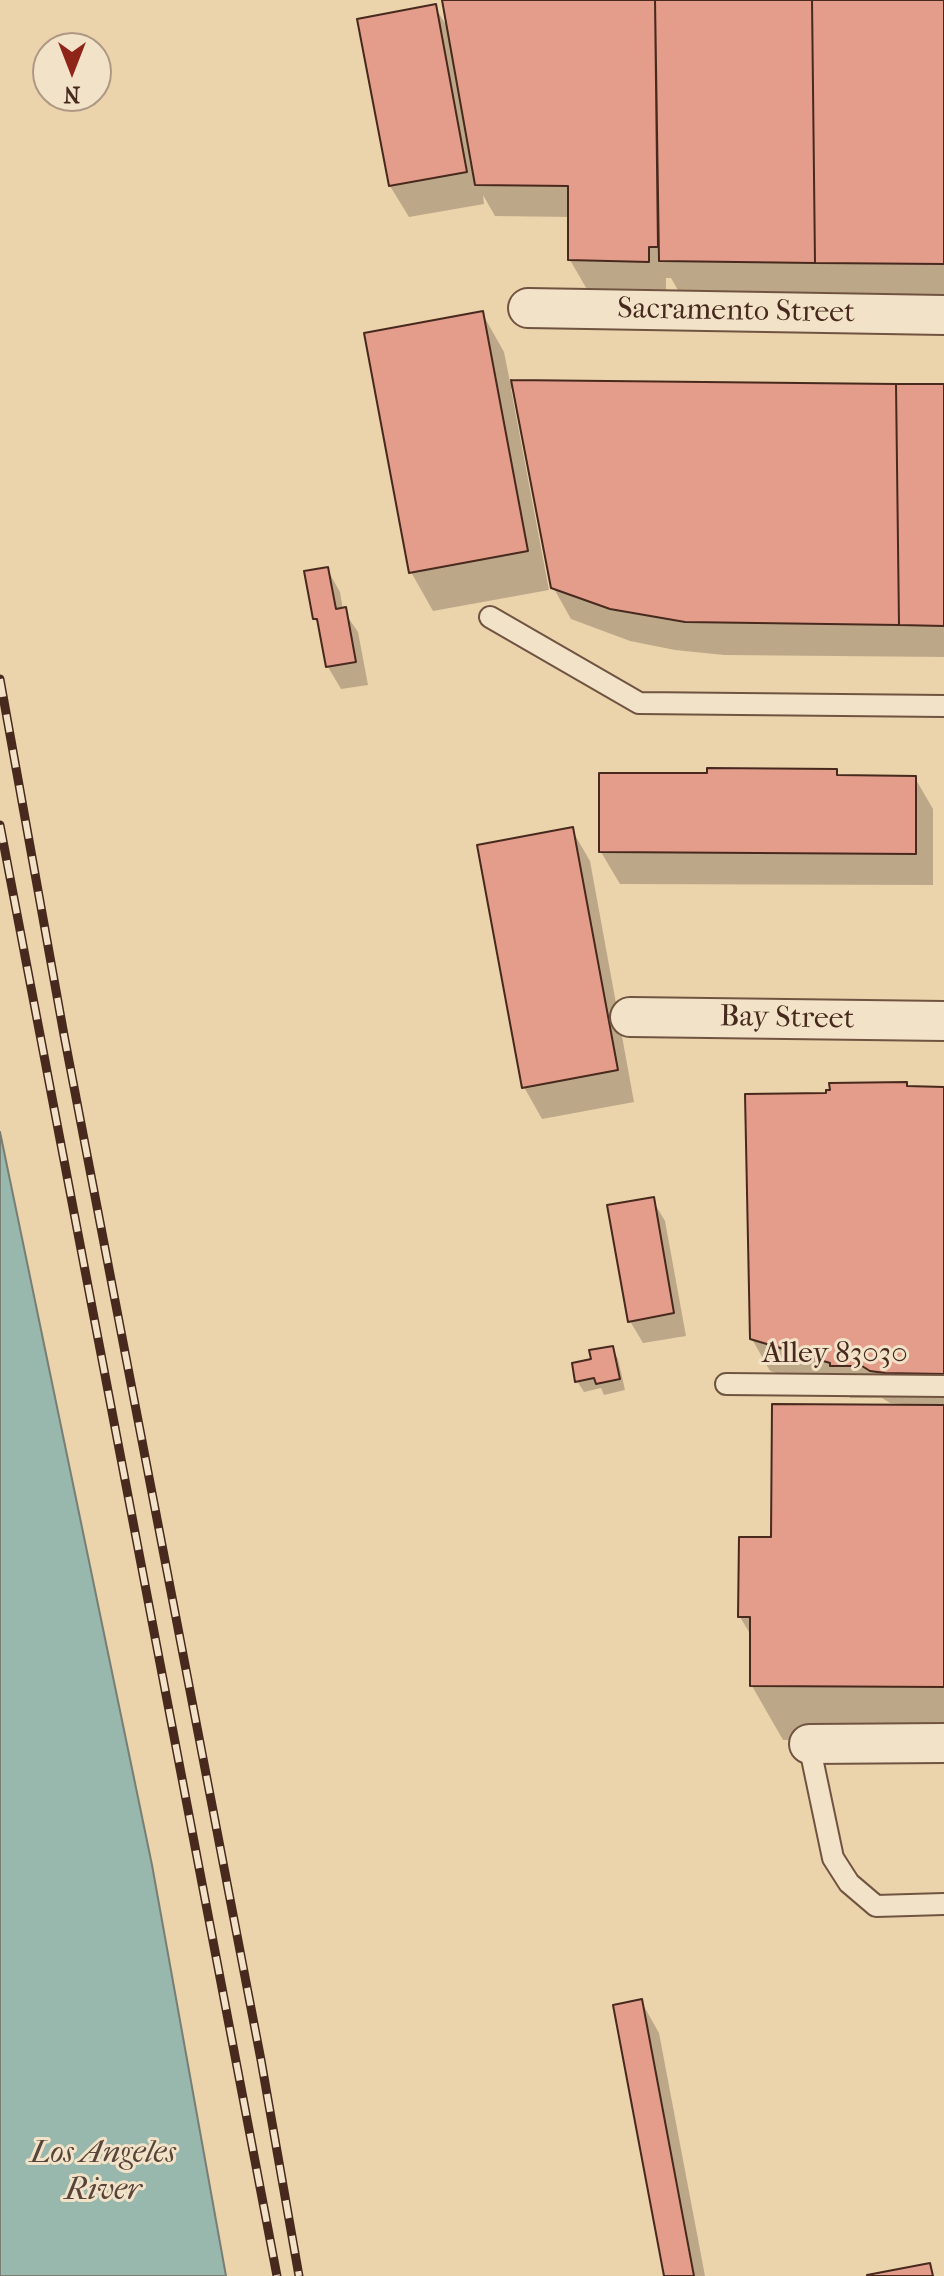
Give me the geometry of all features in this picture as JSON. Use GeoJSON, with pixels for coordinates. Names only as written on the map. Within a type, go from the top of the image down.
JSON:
{"type":"FeatureCollection","features":[{"type":"Feature","properties":{"kind":"street","name":"Sacramento Street"},"geometry":{"type":"LineString","coordinates":[[528,308],[944,315]]}},
{"type":"Feature","properties":{"kind":"street","name":"Bay Street"},"geometry":{"type":"LineString","coordinates":[[630,1017],[944,1021]]}},
{"type":"Feature","properties":{"kind":"street"},"geometry":{"type":"LineString","coordinates":[[809,1744],[944,1743]]}},
{"type":"Feature","properties":{"kind":"lane"},"geometry":{"type":"LineString","coordinates":[[490,617],[639,703],[944,706]]}},
{"type":"Feature","properties":{"kind":"lane","name":"Alley 83030"},"geometry":{"type":"LineString","coordinates":[[726,1384],[944,1386]]}},
{"type":"Feature","properties":{"kind":"lane"},"geometry":{"type":"LineString","coordinates":[[809,1744],[833,1858],[849,1883],[876,1906],[944,1904]]}},
{"type":"Feature","properties":{"kind":"water","name":"Los Angeles River"},"geometry":{"type":"Polygon","coordinates":[[[0,1132],[152,1865],[226,2276],[0,2276],[0,1132]]]}},
{"type":"Feature","properties":{"kind":"building"},"geometry":{"type":"Polygon","coordinates":[[[442,0],[655,0],[658,247],[649,247],[649,262],[568,260],[568,186],[475,185],[442,0]]]}},
{"type":"Feature","properties":{"kind":"building"},"geometry":{"type":"Polygon","coordinates":[[[655,0],[812,0],[815,263],[659,261],[655,0]]]}},
{"type":"Feature","properties":{"kind":"building"},"geometry":{"type":"Polygon","coordinates":[[[812,0],[944,0],[944,264],[815,263],[812,0]]]}},
{"type":"Feature","properties":{"kind":"building"},"geometry":{"type":"Polygon","coordinates":[[[436,4],[467,172],[389,186],[357,19],[436,4]]]}},
{"type":"Feature","properties":{"kind":"building"},"geometry":{"type":"Polygon","coordinates":[[[483,311],[528,551],[409,573],[364,333],[483,311]]]}},
{"type":"Feature","properties":{"kind":"building"},"geometry":{"type":"Polygon","coordinates":[[[511,380],[896,384],[899,625],[685,622],[610,609],[551,588],[511,380]]]}},
{"type":"Feature","properties":{"kind":"building"},"geometry":{"type":"Polygon","coordinates":[[[896,384],[944,384],[944,626],[899,625],[896,384]]]}},
{"type":"Feature","properties":{"kind":"building"},"geometry":{"type":"Polygon","coordinates":[[[328,567],[336,609],[346,607],[356,662],[326,667],[304,571],[328,567]]]}},
{"type":"Feature","properties":{"kind":"building"},"geometry":{"type":"Polygon","coordinates":[[[707,768],[837,769],[837,775],[916,776],[916,854],[599,852],[599,773],[707,773],[707,768]]]}},
{"type":"Feature","properties":{"kind":"building"},"geometry":{"type":"Polygon","coordinates":[[[573,827],[618,1070],[522,1088],[477,845],[573,827]]]}},
{"type":"Feature","properties":{"kind":"building"},"geometry":{"type":"Polygon","coordinates":[[[907,1082],[907,1086],[944,1087],[944,1374],[885,1373],[870,1371],[862,1366],[830,1366],[830,1363],[750,1339],[745,1094],[826,1093],[830,1090],[829,1083],[907,1082]]]}},
{"type":"Feature","properties":{"kind":"building"},"geometry":{"type":"Polygon","coordinates":[[[654,1197],[674,1313],[628,1322],[607,1205],[654,1197]]]}},
{"type":"Feature","properties":{"kind":"building"},"geometry":{"type":"Polygon","coordinates":[[[613,1346],[620,1379],[596,1384],[594,1378],[575,1382],[572,1363],[591,1359],[589,1350],[613,1346]]]}},
{"type":"Feature","properties":{"kind":"building"},"geometry":{"type":"Polygon","coordinates":[[[772,1404],[944,1405],[944,1687],[750,1686],[750,1617],[738,1617],[739,1537],[771,1537],[772,1404]]]}},
{"type":"Feature","properties":{"kind":"building"},"geometry":{"type":"Polygon","coordinates":[[[642,1999],[694,2276],[664,2276],[613,2005],[642,1999]]]}},
{"type":"Feature","properties":{"kind":"building"},"geometry":{"type":"Polygon","coordinates":[[[930,2263],[933,2276],[867,2276],[867,2275],[930,2263]]]}},
{"type":"Feature","properties":{"kind":"railway"},"geometry":{"type":"LineString","coordinates":[[0,679],[64,1035],[261,2060],[299,2276]]}},
{"type":"Feature","properties":{"kind":"railway"},"geometry":{"type":"LineString","coordinates":[[0,825],[277,2276]]}}]}
